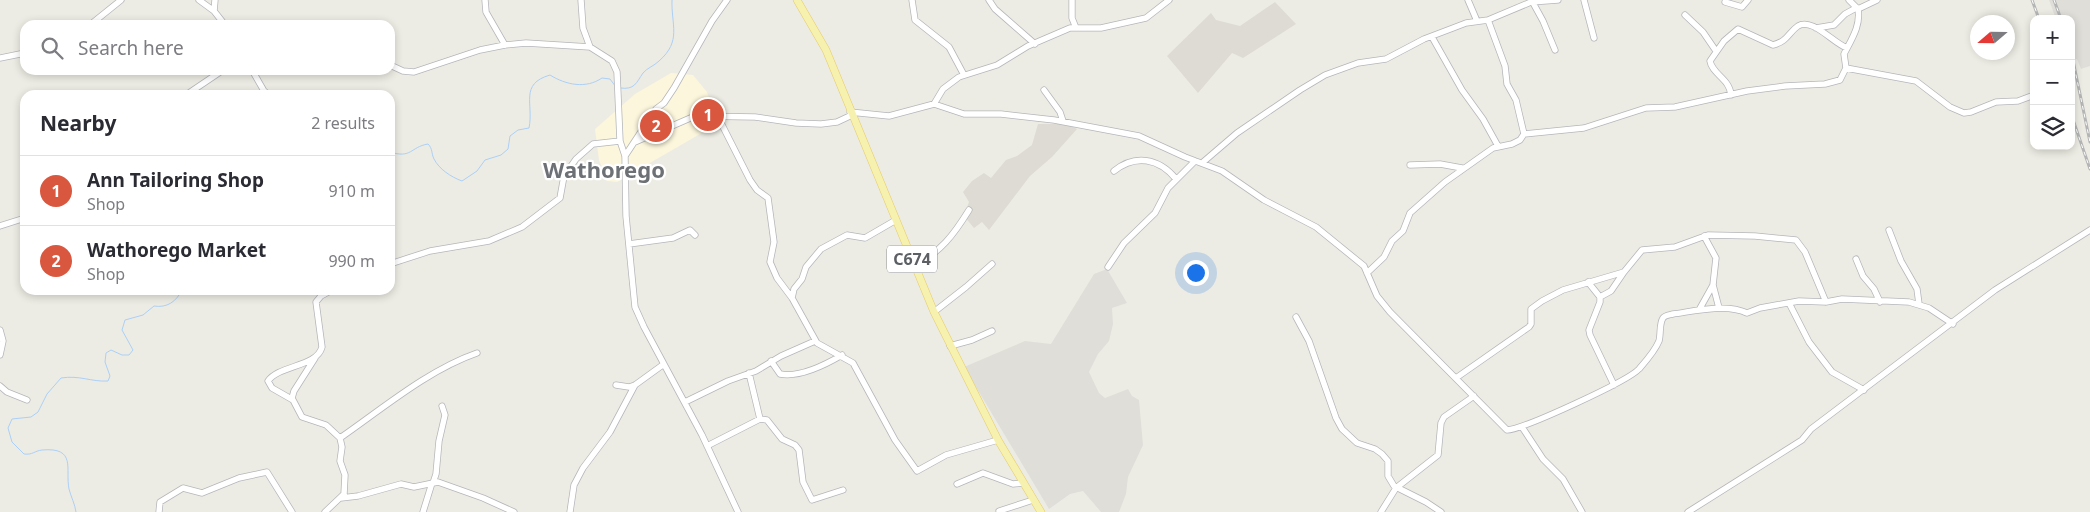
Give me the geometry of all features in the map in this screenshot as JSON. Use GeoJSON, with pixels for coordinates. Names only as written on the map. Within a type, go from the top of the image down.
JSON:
{"type":"FeatureCollection","features":[{"type":"Feature","properties":{"kind":"main road","name":"C674"},"geometry":{"type":"LineString","coordinates":[[797,0],[826,50],[914,266],[950,346],[998,440],[1040,512]]}},
{"type":"Feature","properties":{"kind":"street"},"geometry":{"type":"LineString","coordinates":[[96,20],[121,0]]}},
{"type":"Feature","properties":{"kind":"street"},"geometry":{"type":"LineString","coordinates":[[199,0],[214,11],[221,20]]}},
{"type":"Feature","properties":{"kind":"street"},"geometry":{"type":"LineString","coordinates":[[214,11],[215,0]]}},
{"type":"Feature","properties":{"kind":"street"},"geometry":{"type":"LineString","coordinates":[[485,0],[486,12],[505,45]]}},
{"type":"Feature","properties":{"kind":"street"},"geometry":{"type":"LineString","coordinates":[[581,0],[583,28],[590,47]]}},
{"type":"Feature","properties":{"kind":"street"},"geometry":{"type":"LineString","coordinates":[[625,156],[656,109],[664,104],[727,0]]}},
{"type":"Feature","properties":{"kind":"street"},"geometry":{"type":"LineString","coordinates":[[912,0],[915,20],[949,47],[964,75]]}},
{"type":"Feature","properties":{"kind":"street"},"geometry":{"type":"LineString","coordinates":[[989,0],[995,9],[1035,44]]}},
{"type":"Feature","properties":{"kind":"street"},"geometry":{"type":"LineString","coordinates":[[1072,0],[1072,18],[1076,28]]}},
{"type":"Feature","properties":{"kind":"street"},"geometry":{"type":"LineString","coordinates":[[934,104],[943,89],[956,78],[998,65],[1035,44],[1068,29],[1101,28],[1146,18],[1170,0]]}},
{"type":"Feature","properties":{"kind":"street"},"geometry":{"type":"LineString","coordinates":[[1468,0],[1477,20]]}},
{"type":"Feature","properties":{"kind":"street"},"geometry":{"type":"LineString","coordinates":[[1202,163],[1237,133],[1316,79],[1358,63],[1389,57],[1452,28],[1477,20],[1488,20],[1532,1],[1558,0]]}},
{"type":"Feature","properties":{"kind":"street"},"geometry":{"type":"LineString","coordinates":[[1584,0],[1594,38]]}},
{"type":"Feature","properties":{"kind":"street"},"geometry":{"type":"LineString","coordinates":[[1725,2],[1742,7],[1748,0]]}},
{"type":"Feature","properties":{"kind":"street"},"geometry":{"type":"LineString","coordinates":[[1368,273],[1384,257],[1392,241],[1403,231],[1410,213],[1462,168],[1498,146],[1516,142],[1524,134],[1584,128],[1646,108],[1675,107],[1785,86],[1840,80],[1846,68],[1844,54],[1853,39],[1859,17],[1857,8],[1848,0]]}},
{"type":"Feature","properties":{"kind":"street"},"geometry":{"type":"LineString","coordinates":[[1816,28],[1834,25],[1845,14],[1877,0]]}},
{"type":"Feature","properties":{"kind":"street"},"geometry":{"type":"LineString","coordinates":[[1532,1],[1543,20],[1555,50]]}},
{"type":"Feature","properties":{"kind":"street"},"geometry":{"type":"LineString","coordinates":[[1685,15],[1703,32],[1716,51]]}},
{"type":"Feature","properties":{"kind":"street"},"geometry":{"type":"LineString","coordinates":[[1488,20],[1505,66],[1507,84],[1516,100],[1524,134]]}},
{"type":"Feature","properties":{"kind":"street"},"geometry":{"type":"LineString","coordinates":[[1731,95],[1728,83],[1710,63],[1716,51],[1738,29],[1773,45],[1785,40],[1801,24],[1811,24],[1840,46],[1847,48]]}},
{"type":"Feature","properties":{"kind":"street"},"geometry":{"type":"LineString","coordinates":[[1432,36],[1462,90],[1483,119],[1498,146]]}},
{"type":"Feature","properties":{"kind":"street"},"geometry":{"type":"LineString","coordinates":[[395,67],[403,71],[414,72],[480,50],[526,43],[590,47],[612,61],[617,72],[620,141],[625,156],[628,244],[635,307],[685,402],[738,512]]}},
{"type":"Feature","properties":{"kind":"street"},"geometry":{"type":"LineString","coordinates":[[1,57],[20,53]]}},
{"type":"Feature","properties":{"kind":"street"},"geometry":{"type":"LineString","coordinates":[[1846,68],[1916,81],[1950,107],[1964,113],[1996,102],[2018,101],[2030,96]]}},
{"type":"Feature","properties":{"kind":"street"},"geometry":{"type":"LineString","coordinates":[[193,90],[216,75]]}},
{"type":"Feature","properties":{"kind":"street"},"geometry":{"type":"LineString","coordinates":[[255,75],[263,90]]}},
{"type":"Feature","properties":{"kind":"street"},"geometry":{"type":"LineString","coordinates":[[1044,90],[1060,112],[1063,121]]}},
{"type":"Feature","properties":{"kind":"street"},"geometry":{"type":"LineString","coordinates":[[635,142],[691,117],[755,118],[821,124],[837,122],[851,114],[889,116],[934,104],[972,115],[1001,114],[1063,121],[1139,136],[1222,171],[1264,200],[1316,227],[1364,266],[1377,296],[1508,430],[1522,427],[1630,377],[1645,362],[1659,340],[1664,317],[1719,308],[1741,310],[1747,313],[1760,308],[1789,303],[1826,302],[1842,299],[1919,304],[1945,317],[1952,324]]}},
{"type":"Feature","properties":{"kind":"street"},"geometry":{"type":"LineString","coordinates":[[718,117],[750,180],[768,198],[774,242],[770,262],[777,278],[792,298],[815,341],[822,347],[842,355],[853,363],[894,440],[917,471],[946,454],[998,440]]}},
{"type":"Feature","properties":{"kind":"street"},"geometry":{"type":"LineString","coordinates":[[395,262],[430,251],[489,242],[517,230],[560,198],[564,176],[576,159],[594,144],[620,141]]}},
{"type":"Feature","properties":{"kind":"street"},"geometry":{"type":"LineString","coordinates":[[1114,171],[1129,161],[1146,161],[1164,167],[1176,179]]}},
{"type":"Feature","properties":{"kind":"street"},"geometry":{"type":"LineString","coordinates":[[1108,267],[1124,243],[1141,229],[1155,212],[1164,194],[1176,179],[1195,161]]}},
{"type":"Feature","properties":{"kind":"street"},"geometry":{"type":"LineString","coordinates":[[1410,164],[1440,164],[1462,168]]}},
{"type":"Feature","properties":{"kind":"street"},"geometry":{"type":"LineString","coordinates":[[914,266],[934,255],[969,210]]}},
{"type":"Feature","properties":{"kind":"street"},"geometry":{"type":"LineString","coordinates":[[0,226],[20,220]]}},
{"type":"Feature","properties":{"kind":"street"},"geometry":{"type":"LineString","coordinates":[[792,298],[794,289],[802,279],[806,267],[821,250],[847,235],[865,238],[896,220]]}},
{"type":"Feature","properties":{"kind":"street"},"geometry":{"type":"LineString","coordinates":[[628,244],[673,238],[690,230],[695,235]]}},
{"type":"Feature","properties":{"kind":"street"},"geometry":{"type":"LineString","coordinates":[[1889,230],[1901,261],[1917,289],[1919,304]]}},
{"type":"Feature","properties":{"kind":"street"},"geometry":{"type":"LineString","coordinates":[[1688,512],[1802,440],[1812,429],[1995,290],[2090,230]]}},
{"type":"Feature","properties":{"kind":"street"},"geometry":{"type":"LineString","coordinates":[[1704,236],[1716,258],[1713,285],[1719,308]]}},
{"type":"Feature","properties":{"kind":"street"},"geometry":{"type":"LineString","coordinates":[[1600,297],[1611,291],[1642,250],[1675,247],[1704,236],[1754,236],[1796,240],[1805,252],[1826,302]]}},
{"type":"Feature","properties":{"kind":"street"},"geometry":{"type":"LineString","coordinates":[[1856,259],[1863,276],[1874,289],[1880,302]]}},
{"type":"Feature","properties":{"kind":"street"},"geometry":{"type":"LineString","coordinates":[[934,312],[992,264]]}},
{"type":"Feature","properties":{"kind":"street"},"geometry":{"type":"LineString","coordinates":[[1456,378],[1529,327],[1531,324],[1531,309],[1542,300],[1563,290],[1624,272]]}},
{"type":"Feature","properties":{"kind":"street"},"geometry":{"type":"LineString","coordinates":[[1588,282],[1600,297],[1599,307],[1589,333],[1614,385]]}},
{"type":"Feature","properties":{"kind":"street"},"geometry":{"type":"LineString","coordinates":[[1698,310],[1713,285]]}},
{"type":"Feature","properties":{"kind":"street"},"geometry":{"type":"LineString","coordinates":[[292,398],[294,390],[321,351],[322,346],[316,302],[323,295]]}},
{"type":"Feature","properties":{"kind":"street"},"geometry":{"type":"LineString","coordinates":[[1789,303],[1809,342],[1832,372],[1864,390]]}},
{"type":"Feature","properties":{"kind":"street"},"geometry":{"type":"LineString","coordinates":[[1296,317],[1308,341],[1342,430],[1357,443],[1375,449],[1382,454],[1388,461],[1388,476],[1396,488],[1426,502],[1441,512]]}},
{"type":"Feature","properties":{"kind":"street"},"geometry":{"type":"LineString","coordinates":[[0,330],[3,341],[0,355]]}},
{"type":"Feature","properties":{"kind":"street"},"geometry":{"type":"LineString","coordinates":[[950,346],[992,332]]}},
{"type":"Feature","properties":{"kind":"street"},"geometry":{"type":"LineString","coordinates":[[685,402],[749,374],[771,361],[815,341]]}},
{"type":"Feature","properties":{"kind":"street"},"geometry":{"type":"LineString","coordinates":[[340,438],[414,385],[461,358],[476,353]]}},
{"type":"Feature","properties":{"kind":"street"},"geometry":{"type":"LineString","coordinates":[[771,361],[780,374],[786,375],[824,365],[842,355]]}},
{"type":"Feature","properties":{"kind":"street"},"geometry":{"type":"LineString","coordinates":[[315,358],[268,381],[270,386],[292,398],[302,417],[326,425],[340,438],[342,447],[340,461],[345,475],[344,494],[325,512]]}},
{"type":"Feature","properties":{"kind":"street"},"geometry":{"type":"LineString","coordinates":[[616,385],[629,387],[635,385],[664,364]]}},
{"type":"Feature","properties":{"kind":"street"},"geometry":{"type":"LineString","coordinates":[[749,374],[760,418]]}},
{"type":"Feature","properties":{"kind":"street"},"geometry":{"type":"LineString","coordinates":[[570,512],[574,485],[583,468],[610,432],[635,385]]}},
{"type":"Feature","properties":{"kind":"street"},"geometry":{"type":"LineString","coordinates":[[0,386],[7,392],[27,400]]}},
{"type":"Feature","properties":{"kind":"street"},"geometry":{"type":"LineString","coordinates":[[1381,512],[1396,488],[1436,458],[1439,452],[1441,423],[1444,417],[1474,396]]}},
{"type":"Feature","properties":{"kind":"street"},"geometry":{"type":"LineString","coordinates":[[423,512],[426,497],[436,474],[439,441],[445,415],[442,406]]}},
{"type":"Feature","properties":{"kind":"street"},"geometry":{"type":"LineString","coordinates":[[707,446],[760,418],[767,420],[782,439],[795,445],[799,450],[803,482],[812,500],[843,490]]}},
{"type":"Feature","properties":{"kind":"street"},"geometry":{"type":"LineString","coordinates":[[1522,427],[1543,459],[1563,479],[1582,512]]}},
{"type":"Feature","properties":{"kind":"street"},"geometry":{"type":"LineString","coordinates":[[159,512],[160,502],[178,490],[187,488],[202,493],[239,478],[267,472],[292,512]]}},
{"type":"Feature","properties":{"kind":"street"},"geometry":{"type":"LineString","coordinates":[[958,484],[983,472],[1013,484],[1023,483]]}},
{"type":"Feature","properties":{"kind":"street"},"geometry":{"type":"LineString","coordinates":[[341,498],[358,496],[401,484],[414,487],[443,482],[514,512]]}},
{"type":"Feature","properties":{"kind":"street"},"geometry":{"type":"LineString","coordinates":[[999,511],[1034,500]]}},
{"type":"Feature","properties":{"kind":"shaded area"},"geometry":{"type":"Polygon","coordinates":[[[2049,0],[2090,0],[2090,66],[2081,69],[2077,59],[2075,60],[2075,15],[2055,15],[2049,0]]]}},
{"type":"Feature","properties":{"kind":"shaded area"},"geometry":{"type":"Polygon","coordinates":[[[1275,2],[1296,24],[1243,58],[1232,53],[1198,93],[1167,56],[1211,13],[1216,20],[1240,26],[1275,2]]]}},
{"type":"Feature","properties":{"kind":"shaded area"},"geometry":{"type":"Polygon","coordinates":[[[671,73],[693,75],[707,92],[719,123],[617,182],[607,181],[599,160],[595,129],[635,94],[671,73]]]}},
{"type":"Feature","properties":{"kind":"shaded area"},"geometry":{"type":"Polygon","coordinates":[[[1038,124],[1067,124],[1077,129],[1052,157],[1030,176],[989,230],[982,222],[974,228],[964,216],[969,202],[963,192],[972,181],[984,173],[991,178],[1006,160],[1017,156],[1032,145],[1038,124]]]}},
{"type":"Feature","properties":{"kind":"shaded area"},"geometry":{"type":"Polygon","coordinates":[[[1107,269],[1127,303],[1112,308],[1113,324],[1109,341],[1098,354],[1089,372],[1099,393],[1105,398],[1128,389],[1132,396],[1139,400],[1143,445],[1128,477],[1126,494],[1119,512],[1101,512],[1083,491],[1070,494],[1049,509],[964,367],[1025,341],[1051,344],[1094,274],[1107,269]]]}},
{"type":"Feature","properties":{"kind":"waterway"},"geometry":{"type":"LineString","coordinates":[[620,88],[632,87],[645,71],[659,61],[671,47],[674,32],[672,0]]}},
{"type":"Feature","properties":{"kind":"waterway"},"geometry":{"type":"LineString","coordinates":[[395,153],[407,153],[428,144],[439,166],[450,175],[462,181],[477,171],[485,160],[501,155],[508,149],[510,136],[518,130],[529,128],[531,89],[540,79],[550,75],[569,83],[583,85],[602,78],[610,79],[616,87]]}},
{"type":"Feature","properties":{"kind":"waterway"},"geometry":{"type":"LineString","coordinates":[[76,512],[69,489],[68,467],[65,456],[53,450],[42,450],[24,454],[12,442],[8,428],[12,419],[31,417],[38,412],[47,394],[61,378],[74,377],[108,381],[110,376],[105,362],[106,353],[111,350],[122,355],[129,355],[133,350],[122,330],[125,320],[143,315],[154,306],[167,305],[179,295]]}},
{"type":"Feature","properties":{"kind":"railway"},"geometry":{"type":"LineString","coordinates":[[2032,0],[2038,15]]}},
{"type":"Feature","properties":{"kind":"railway"},"geometry":{"type":"LineString","coordinates":[[2054,0],[2060,15]]}},
{"type":"Feature","properties":{"kind":"railway"},"geometry":{"type":"LineString","coordinates":[[2073,60],[2090,142]]}},
{"type":"Feature","properties":{"kind":"railway"},"geometry":{"type":"LineString","coordinates":[[2075,126],[2090,169]]}},
{"type":"Feature","properties":{"kind":"place","name":"Ann Tailoring Shop"},"geometry":{"type":"Point","coordinates":[708,115]}},
{"type":"Feature","properties":{"kind":"place","name":"Wathorego Market"},"geometry":{"type":"Point","coordinates":[656,126]}},
{"type":"Feature","properties":{"kind":"district","name":"Wathorego"},"geometry":{"type":"Point","coordinates":[604,169]}}]}
